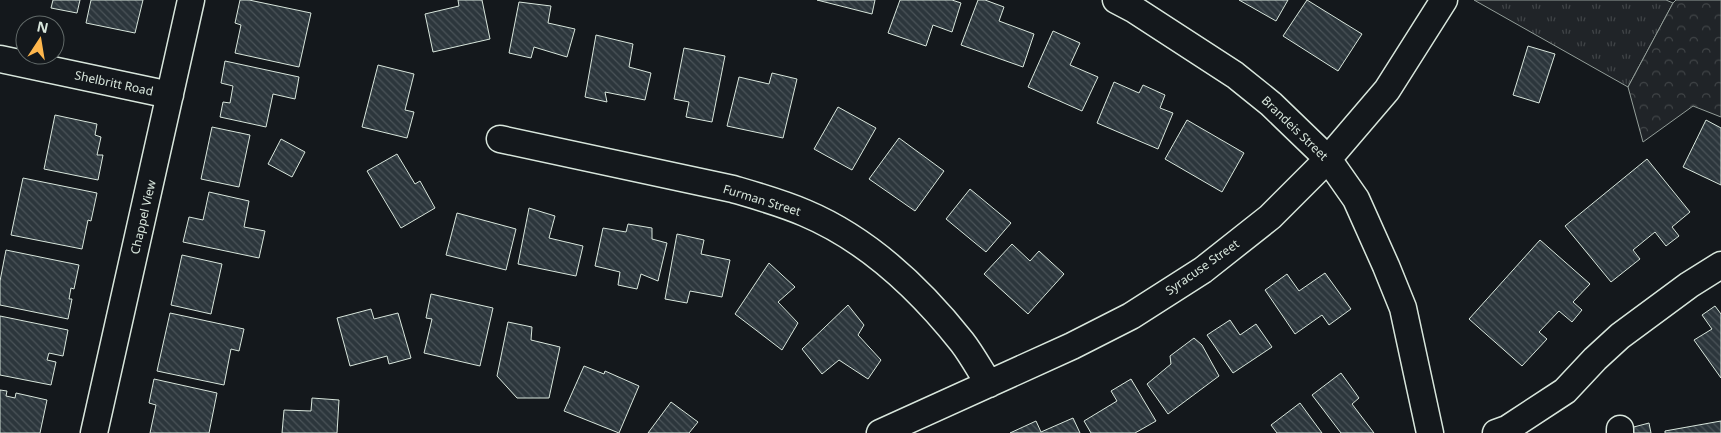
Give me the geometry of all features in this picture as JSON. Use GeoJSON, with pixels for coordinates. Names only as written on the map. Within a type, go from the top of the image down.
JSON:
{"type":"FeatureCollection","features":[{"type":"Feature","properties":{"kind":"street","name":"Chappel View"},"geometry":{"type":"LineString","coordinates":[[94,433],[191,0]]}},
{"type":"Feature","properties":{"kind":"street","name":"Brandeis Street"},"geometry":{"type":"LineString","coordinates":[[1116,0],[1135,10],[1236,75],[1271,104],[1328,159],[1356,199],[1403,308],[1430,433]]}},
{"type":"Feature","properties":{"kind":"street","name":"Syracuse Street"},"geometry":{"type":"LineString","coordinates":[[880,433],[1072,346],[1131,316],[1203,270],[1270,217],[1328,159],[1387,90],[1444,0]]}},
{"type":"Feature","properties":{"kind":"street","name":"Shelbritt Road"},"geometry":{"type":"LineString","coordinates":[[0,59],[170,95]]}},
{"type":"Feature","properties":{"kind":"street","name":"Furman Street"},"geometry":{"type":"LineString","coordinates":[[500,139],[733,189],[806,213],[840,231],[873,252],[902,276],[930,304],[963,344],[989,384]]}},
{"type":"Feature","properties":{"kind":"street"},"geometry":{"type":"LineString","coordinates":[[1496,433],[1507,429],[1565,391],[1620,336],[1721,265]]}},
{"type":"Feature","properties":{"kind":"green space"},"geometry":{"type":"Polygon","coordinates":[[[1474,0],[1666,0],[1673,3],[1628,87],[1474,0]]]}},
{"type":"Feature","properties":{"kind":"green space"},"geometry":{"type":"Polygon","coordinates":[[[1676,0],[1721,0],[1721,117],[1693,106],[1643,142],[1628,87],[1676,0]]]}},
{"type":"Feature","properties":{"kind":"building"},"geometry":{"type":"Polygon","coordinates":[[[53,0],[80,0],[77,13],[51,8],[53,0]]]}},
{"type":"Feature","properties":{"kind":"building"},"geometry":{"type":"Polygon","coordinates":[[[91,0],[143,0],[135,33],[86,23],[91,0]]]}},
{"type":"Feature","properties":{"kind":"building"},"geometry":{"type":"Polygon","coordinates":[[[240,0],[249,0],[311,13],[299,67],[235,53],[241,25],[235,23],[240,0]]]}},
{"type":"Feature","properties":{"kind":"building"},"geometry":{"type":"Polygon","coordinates":[[[458,0],[482,0],[490,39],[433,52],[425,14],[459,6],[458,0]]]}},
{"type":"Feature","properties":{"kind":"building"},"geometry":{"type":"Polygon","coordinates":[[[817,0],[875,0],[872,14],[817,0]]]}},
{"type":"Feature","properties":{"kind":"building"},"geometry":{"type":"Polygon","coordinates":[[[900,0],[952,0],[961,3],[952,32],[933,25],[926,46],[888,33],[900,0]]]}},
{"type":"Feature","properties":{"kind":"building"},"geometry":{"type":"Polygon","coordinates":[[[978,0],[985,0],[1004,7],[999,21],[1034,34],[1023,67],[961,45],[978,0]]]}},
{"type":"Feature","properties":{"kind":"building"},"geometry":{"type":"Polygon","coordinates":[[[1239,0],[1288,0],[1276,21],[1239,0]]]}},
{"type":"Feature","properties":{"kind":"building"},"geometry":{"type":"Polygon","coordinates":[[[1307,0],[1362,34],[1338,71],[1283,36],[1307,0]]]}},
{"type":"Feature","properties":{"kind":"building"},"geometry":{"type":"Polygon","coordinates":[[[519,2],[551,6],[548,23],[575,29],[567,57],[534,47],[531,58],[509,53],[519,2]]]}},
{"type":"Feature","properties":{"kind":"building"},"geometry":{"type":"Polygon","coordinates":[[[1053,31],[1080,43],[1070,65],[1098,77],[1082,111],[1028,87],[1053,31]]]}},
{"type":"Feature","properties":{"kind":"building"},"geometry":{"type":"Polygon","coordinates":[[[596,35],[633,44],[629,67],[651,73],[645,100],[605,92],[607,102],[585,97],[596,35]]]}},
{"type":"Feature","properties":{"kind":"building"},"geometry":{"type":"Polygon","coordinates":[[[1528,46],[1555,54],[1539,103],[1513,95],[1528,46]]]}},
{"type":"Feature","properties":{"kind":"building"},"geometry":{"type":"Polygon","coordinates":[[[684,48],[725,56],[712,122],[686,117],[689,102],[674,99],[684,48]]]}},
{"type":"Feature","properties":{"kind":"building"},"geometry":{"type":"Polygon","coordinates":[[[225,61],[299,77],[295,99],[273,94],[266,127],[220,117],[223,102],[230,103],[233,86],[221,83],[225,61]]]}},
{"type":"Feature","properties":{"kind":"building"},"geometry":{"type":"Polygon","coordinates":[[[378,65],[414,74],[405,110],[414,112],[407,138],[362,127],[378,65]]]}},
{"type":"Feature","properties":{"kind":"building"},"geometry":{"type":"Polygon","coordinates":[[[772,73],[797,79],[783,138],[727,126],[739,77],[769,84],[772,73]]]}},
{"type":"Feature","properties":{"kind":"building"},"geometry":{"type":"Polygon","coordinates":[[[1114,82],[1139,93],[1143,85],[1165,95],[1160,108],[1173,113],[1158,149],[1097,123],[1114,82]]]}},
{"type":"Feature","properties":{"kind":"building"},"geometry":{"type":"Polygon","coordinates":[[[838,107],[876,128],[852,170],[814,149],[838,107]]]}},
{"type":"Feature","properties":{"kind":"building"},"geometry":{"type":"Polygon","coordinates":[[[55,115],[97,124],[95,135],[101,137],[97,155],[103,155],[98,180],[44,169],[55,115]]]}},
{"type":"Feature","properties":{"kind":"building"},"geometry":{"type":"Polygon","coordinates":[[[1187,120],[1244,153],[1222,192],[1165,159],[1187,120]]]}},
{"type":"Feature","properties":{"kind":"building"},"geometry":{"type":"Polygon","coordinates":[[[1706,120],[1721,128],[1721,185],[1683,167],[1706,120]]]}},
{"type":"Feature","properties":{"kind":"building"},"geometry":{"type":"Polygon","coordinates":[[[212,127],[250,135],[239,187],[201,179],[212,127]]]}},
{"type":"Feature","properties":{"kind":"building"},"geometry":{"type":"Polygon","coordinates":[[[899,138],[944,171],[915,211],[869,179],[899,138]]]}},
{"type":"Feature","properties":{"kind":"building"},"geometry":{"type":"Polygon","coordinates":[[[281,139],[305,152],[292,177],[268,164],[281,139]]]}},
{"type":"Feature","properties":{"kind":"building"},"geometry":{"type":"Polygon","coordinates":[[[397,154],[415,184],[420,181],[435,208],[401,228],[367,171],[397,154]]]}},
{"type":"Feature","properties":{"kind":"building"},"geometry":{"type":"Polygon","coordinates":[[[1647,159],[1690,212],[1672,227],[1679,236],[1666,246],[1655,232],[1633,250],[1640,259],[1611,282],[1565,226],[1647,159]]]}},
{"type":"Feature","properties":{"kind":"building"},"geometry":{"type":"Polygon","coordinates":[[[23,178],[97,193],[91,221],[88,220],[82,249],[11,235],[23,178]]]}},
{"type":"Feature","properties":{"kind":"building"},"geometry":{"type":"Polygon","coordinates":[[[970,189],[1011,223],[986,252],[946,219],[970,189]]]}},
{"type":"Feature","properties":{"kind":"building"},"geometry":{"type":"Polygon","coordinates":[[[209,192],[249,201],[244,227],[265,231],[259,258],[183,242],[189,217],[203,220],[209,192]]]}},
{"type":"Feature","properties":{"kind":"building"},"geometry":{"type":"Polygon","coordinates":[[[529,208],[555,216],[549,238],[583,246],[576,276],[518,264],[529,208]]]}},
{"type":"Feature","properties":{"kind":"building"},"geometry":{"type":"Polygon","coordinates":[[[457,213],[516,229],[506,270],[446,255],[457,213]]]}},
{"type":"Feature","properties":{"kind":"building"},"geometry":{"type":"Polygon","coordinates":[[[628,224],[652,228],[652,239],[667,243],[658,281],[641,274],[637,289],[618,285],[620,272],[595,266],[603,228],[626,232],[628,224]]]}},
{"type":"Feature","properties":{"kind":"building"},"geometry":{"type":"Polygon","coordinates":[[[677,234],[704,240],[701,254],[730,260],[722,297],[690,291],[687,303],[665,299],[677,234]]]}},
{"type":"Feature","properties":{"kind":"building"},"geometry":{"type":"Polygon","coordinates":[[[1540,240],[1590,284],[1573,302],[1582,310],[1572,322],[1559,311],[1539,332],[1547,339],[1522,366],[1469,319],[1540,240]]]}},
{"type":"Feature","properties":{"kind":"building"},"geometry":{"type":"Polygon","coordinates":[[[1012,244],[1030,261],[1039,251],[1064,274],[1028,314],[984,274],[1012,244]]]}},
{"type":"Feature","properties":{"kind":"building"},"geometry":{"type":"Polygon","coordinates":[[[6,250],[79,265],[74,289],[71,288],[69,299],[72,299],[68,319],[0,305],[0,281],[6,250]]]}},
{"type":"Feature","properties":{"kind":"building"},"geometry":{"type":"Polygon","coordinates":[[[182,255],[222,264],[211,314],[171,305],[182,255]]]}},
{"type":"Feature","properties":{"kind":"building"},"geometry":{"type":"Polygon","coordinates":[[[769,263],[795,287],[778,302],[798,323],[782,350],[735,314],[769,263]]]}},
{"type":"Feature","properties":{"kind":"building"},"geometry":{"type":"Polygon","coordinates":[[[1325,273],[1351,309],[1329,325],[1322,315],[1295,334],[1265,290],[1287,274],[1299,291],[1325,273]]]}},
{"type":"Feature","properties":{"kind":"building"},"geometry":{"type":"Polygon","coordinates":[[[431,294],[493,308],[480,366],[424,353],[432,319],[426,318],[431,294]]]}},
{"type":"Feature","properties":{"kind":"building"},"geometry":{"type":"Polygon","coordinates":[[[848,305],[864,325],[858,335],[881,360],[868,379],[839,360],[822,374],[802,349],[848,305]]]}},
{"type":"Feature","properties":{"kind":"building"},"geometry":{"type":"Polygon","coordinates":[[[1715,306],[1721,314],[1721,378],[1694,340],[1712,329],[1702,315],[1715,306]]]}},
{"type":"Feature","properties":{"kind":"building"},"geometry":{"type":"Polygon","coordinates":[[[371,309],[374,319],[398,313],[411,358],[389,364],[387,356],[350,366],[337,318],[371,309]]]}},
{"type":"Feature","properties":{"kind":"building"},"geometry":{"type":"Polygon","coordinates":[[[170,313],[244,329],[239,351],[231,349],[224,385],[157,371],[170,313]]]}},
{"type":"Feature","properties":{"kind":"building"},"geometry":{"type":"Polygon","coordinates":[[[0,316],[68,330],[63,356],[49,353],[47,360],[56,362],[51,385],[0,375],[0,316]]]}},
{"type":"Feature","properties":{"kind":"building"},"geometry":{"type":"Polygon","coordinates":[[[1230,320],[1240,335],[1256,324],[1272,347],[1233,373],[1207,335],[1230,320]]]}},
{"type":"Feature","properties":{"kind":"building"},"geometry":{"type":"Polygon","coordinates":[[[508,322],[532,327],[531,340],[560,347],[549,398],[517,398],[497,376],[508,322]]]}},
{"type":"Feature","properties":{"kind":"building"},"geometry":{"type":"Polygon","coordinates":[[[1194,338],[1202,345],[1219,376],[1168,414],[1147,384],[1171,364],[1170,356],[1194,338]]]}},
{"type":"Feature","properties":{"kind":"building"},"geometry":{"type":"Polygon","coordinates":[[[584,366],[604,374],[605,371],[639,386],[619,433],[564,411],[584,366]]]}},
{"type":"Feature","properties":{"kind":"building"},"geometry":{"type":"Polygon","coordinates":[[[1341,373],[1359,398],[1352,404],[1374,433],[1341,433],[1312,395],[1341,373]]]}},
{"type":"Feature","properties":{"kind":"building"},"geometry":{"type":"Polygon","coordinates":[[[154,379],[217,393],[209,433],[150,433],[156,405],[149,403],[154,379]]]}},
{"type":"Feature","properties":{"kind":"building"},"geometry":{"type":"Polygon","coordinates":[[[1131,379],[1156,421],[1135,433],[1091,433],[1084,421],[1117,401],[1111,391],[1131,379]]]}},
{"type":"Feature","properties":{"kind":"building"},"geometry":{"type":"Polygon","coordinates":[[[0,390],[7,391],[6,396],[15,398],[16,393],[47,400],[40,433],[0,433],[0,390]]]}},
{"type":"Feature","properties":{"kind":"building"},"geometry":{"type":"Polygon","coordinates":[[[312,398],[339,400],[337,433],[282,433],[284,410],[311,411],[312,398]]]}},
{"type":"Feature","properties":{"kind":"building"},"geometry":{"type":"Polygon","coordinates":[[[671,402],[698,422],[689,433],[648,433],[671,402]]]}},
{"type":"Feature","properties":{"kind":"building"},"geometry":{"type":"Polygon","coordinates":[[[1300,403],[1322,433],[1277,433],[1271,425],[1300,403]]]}},
{"type":"Feature","properties":{"kind":"building"},"geometry":{"type":"Polygon","coordinates":[[[1073,418],[1080,433],[1010,433],[1036,421],[1041,432],[1073,418]]]}},
{"type":"Feature","properties":{"kind":"building"},"geometry":{"type":"Polygon","coordinates":[[[1721,421],[1721,433],[1665,433],[1665,431],[1721,421]]]}},
{"type":"Feature","properties":{"kind":"building"},"geometry":{"type":"Polygon","coordinates":[[[1649,423],[1651,433],[1631,433],[1630,428],[1649,423]]]}}]}
